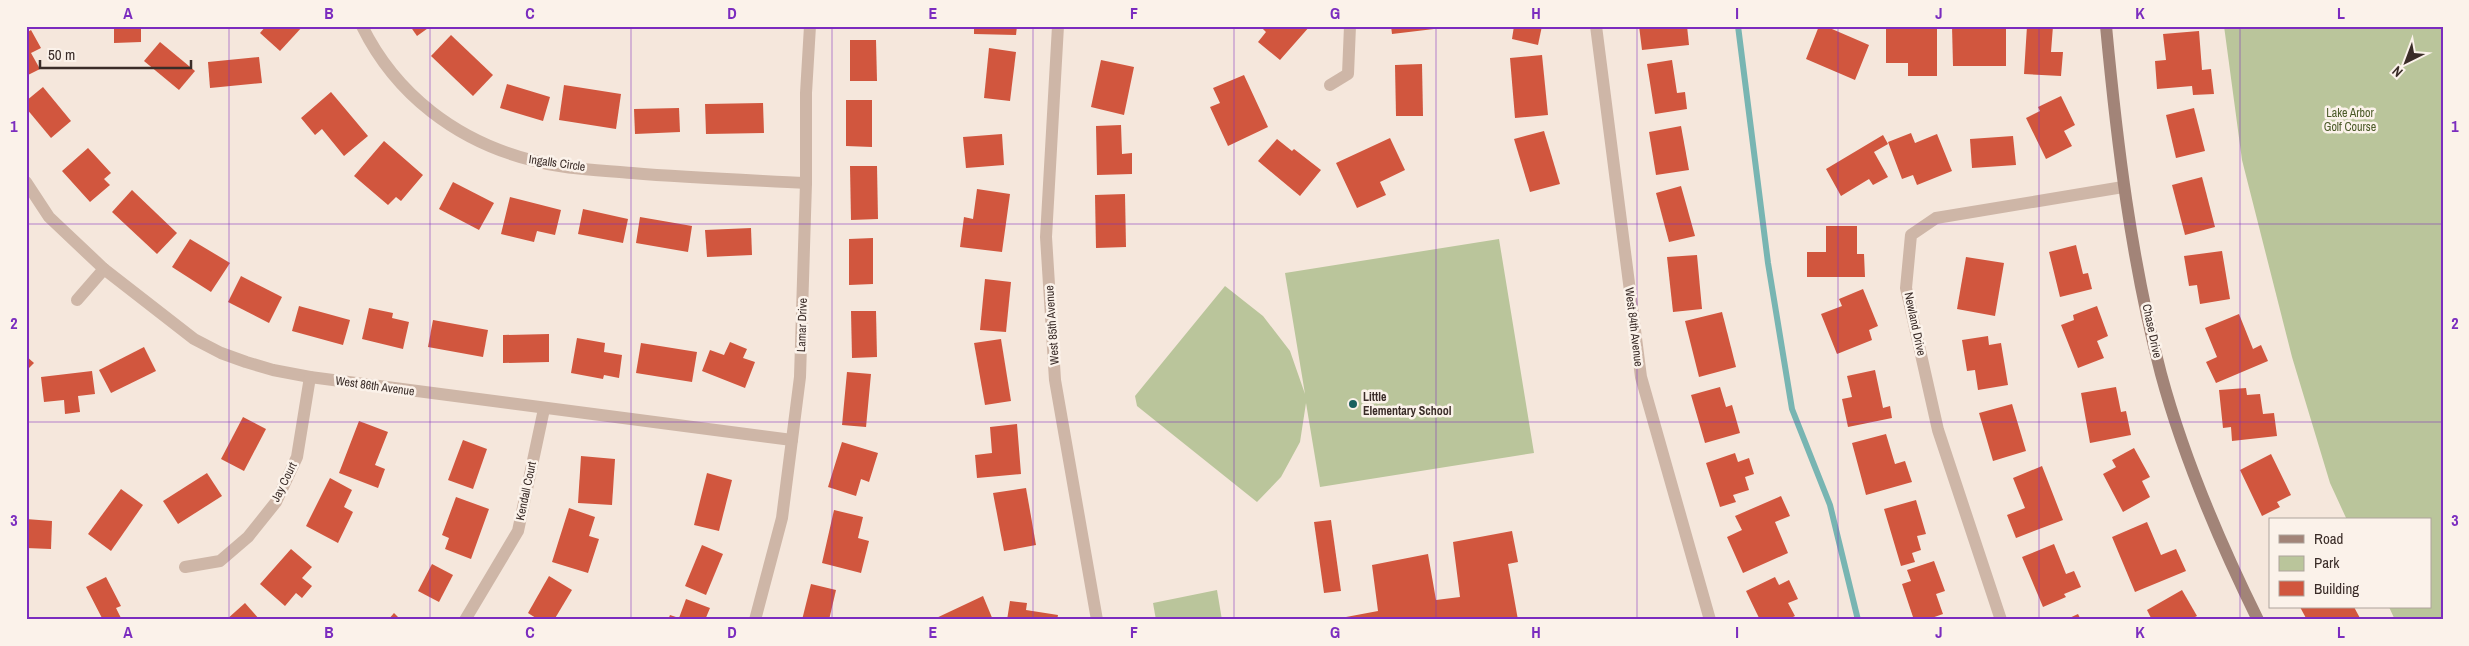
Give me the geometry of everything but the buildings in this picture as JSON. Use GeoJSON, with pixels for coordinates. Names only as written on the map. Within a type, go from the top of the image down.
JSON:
{"type":"FeatureCollection","features":[{"type":"Feature","properties":{"kind":"street","name":"Ingalls Circle"},"geometry":{"type":"LineString","coordinates":[[362,26],[385,67],[419,104],[478,142],[506,153],[533,161],[608,170],[690,178],[806,183]]}},
{"type":"Feature","properties":{"kind":"street","name":"Lamar Drive"},"geometry":{"type":"LineString","coordinates":[[755,620],[782,518],[800,378],[806,183],[806,93],[810,26]]}},
{"type":"Feature","properties":{"kind":"street","name":"West 85th Avenue"},"geometry":{"type":"LineString","coordinates":[[1058,26],[1046,237],[1055,380],[1097,620]]}},
{"type":"Feature","properties":{"kind":"street"},"geometry":{"type":"LineString","coordinates":[[1330,85],[1348,74],[1350,26]]}},
{"type":"Feature","properties":{"kind":"street","name":"West 84th Avenue"},"geometry":{"type":"LineString","coordinates":[[1596,26],[1641,376],[1710,620]]}},
{"type":"Feature","properties":{"kind":"street","name":"Chase Drive"},"geometry":{"type":"LineString","coordinates":[[2106,26],[2123,187],[2161,374],[2198,488],[2232,568],[2258,620]]}},
{"type":"Feature","properties":{"kind":"street","name":"West 86th Avenue"},"geometry":{"type":"LineString","coordinates":[[26,182],[49,217],[104,269],[194,339],[221,354],[273,370],[310,377],[792,440]]}},
{"type":"Feature","properties":{"kind":"street","name":"Newland Drive"},"geometry":{"type":"LineString","coordinates":[[2001,620],[1938,430],[1906,288],[1911,235],[1936,218],[2123,187]]}},
{"type":"Feature","properties":{"kind":"street"},"geometry":{"type":"LineString","coordinates":[[77,300],[104,269]]}},
{"type":"Feature","properties":{"kind":"street","name":"Jay Court"},"geometry":{"type":"LineString","coordinates":[[185,567],[220,561],[248,537],[276,502],[297,457],[310,377]]}},
{"type":"Feature","properties":{"kind":"street","name":"Kendall Court"},"geometry":{"type":"LineString","coordinates":[[465,620],[518,531],[544,409]]}},
{"type":"Feature","properties":{"kind":"green space","name":"Lake Arbor Golf Course"},"geometry":{"type":"Polygon","coordinates":[[[2224,26],[2443,26],[2443,620],[2395,620],[2389,608],[2432,608],[2432,518],[2346,518],[2330,483],[2292,357],[2242,160],[2224,26]]]}},
{"type":"Feature","properties":{"kind":"green space"},"geometry":{"type":"Polygon","coordinates":[[[1499,239],[1534,453],[1320,487],[1306,403],[1300,442],[1281,477],[1257,502],[1137,406],[1135,396],[1225,286],[1263,316],[1290,351],[1305,394],[1285,273],[1499,239]]]}},
{"type":"Feature","properties":{"kind":"green space"},"geometry":{"type":"Polygon","coordinates":[[[1217,590],[1222,620],[1156,620],[1153,603],[1217,590]]]}},
{"type":"Feature","properties":{"kind":"waterway"},"geometry":{"type":"LineString","coordinates":[[1738,26],[1768,263],[1792,409],[1830,505],[1858,620]]}},
{"type":"Feature","properties":{"kind":"place","name":"Little Elementary School"},"geometry":{"type":"Point","coordinates":[1353,404]}}]}
